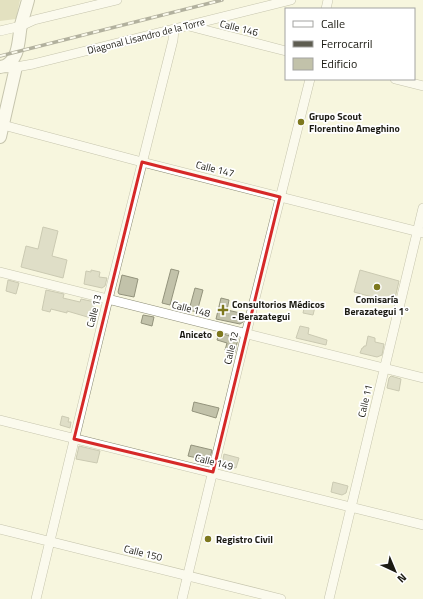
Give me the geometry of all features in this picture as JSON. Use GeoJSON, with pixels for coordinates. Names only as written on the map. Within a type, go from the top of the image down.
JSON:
{"type":"FeatureCollection","features":[{"type":"Feature","properties":{"kind":"main road"},"geometry":{"type":"LineString","coordinates":[[0,137],[3,125],[7,67],[17,52],[21,26],[28,0]]}},
{"type":"Feature","properties":{"kind":"street"},"geometry":{"type":"LineString","coordinates":[[0,31],[21,26],[34,20],[117,0]]}},
{"type":"Feature","properties":{"kind":"street"},"geometry":{"type":"LineString","coordinates":[[187,26],[271,0]]}},
{"type":"Feature","properties":{"kind":"street","name":"Diagonal Lisandro de la Torre"},"geometry":{"type":"LineString","coordinates":[[7,67],[33,64],[291,0]]}},
{"type":"Feature","properties":{"kind":"street","name":"Calle 146"},"geometry":{"type":"LineString","coordinates":[[187,26],[285,52]]}},
{"type":"Feature","properties":{"kind":"street","name":"Calle 13"},"geometry":{"type":"LineString","coordinates":[[36,599],[108,299],[173,40],[174,29]]}},
{"type":"Feature","properties":{"kind":"street"},"geometry":{"type":"LineString","coordinates":[[17,52],[25,61],[33,64]]}},
{"type":"Feature","properties":{"kind":"street","name":"Calle 12"},"geometry":{"type":"LineString","coordinates":[[182,599],[310,80]]}},
{"type":"Feature","properties":{"kind":"street"},"geometry":{"type":"LineString","coordinates":[[399,80],[423,86]]}},
{"type":"Feature","properties":{"kind":"street","name":"Calle 147"},"geometry":{"type":"LineString","coordinates":[[3,125],[142,162],[420,232]]}},
{"type":"Feature","properties":{"kind":"street","name":"Calle 11"},"geometry":{"type":"LineString","coordinates":[[329,599],[384,369],[420,232],[423,208]]}},
{"type":"Feature","properties":{"kind":"street","name":"Calle 148"},"geometry":{"type":"LineString","coordinates":[[0,272],[423,378]]}},
{"type":"Feature","properties":{"kind":"street","name":"Calle 149"},"geometry":{"type":"LineString","coordinates":[[0,420],[213,472],[423,526]]}},
{"type":"Feature","properties":{"kind":"street","name":"Calle 150"},"geometry":{"type":"LineString","coordinates":[[0,530],[281,599]]}},
{"type":"Feature","properties":{"kind":"highlighted area"},"geometry":{"type":"Polygon","coordinates":[[[142,162],[280,197],[213,472],[74,439],[142,162]]]}},
{"type":"Feature","properties":{"kind":"green space"},"geometry":{"type":"Polygon","coordinates":[[[0,0],[20,0],[16,19],[0,21],[0,0]]]}},
{"type":"Feature","properties":{"kind":"building"},"geometry":{"type":"Polygon","coordinates":[[[43,227],[58,231],[52,256],[67,260],[63,278],[21,267],[26,246],[38,249],[43,227]]]}},
{"type":"Feature","properties":{"kind":"building"},"geometry":{"type":"Polygon","coordinates":[[[171,269],[179,271],[170,305],[162,303],[171,269]]]}},
{"type":"Feature","properties":{"kind":"building"},"geometry":{"type":"Polygon","coordinates":[[[91,270],[100,272],[99,277],[107,278],[105,286],[102,288],[84,284],[86,271],[91,272],[91,270]]]}},
{"type":"Feature","properties":{"kind":"building","name":"Comisaría Berazategui 1°"},"geometry":{"type":"Polygon","coordinates":[[[360,270],[399,281],[394,303],[354,292],[360,270]]]}},
{"type":"Feature","properties":{"kind":"building"},"geometry":{"type":"Polygon","coordinates":[[[122,275],[138,279],[134,297],[119,294],[118,292],[122,275]]]}},
{"type":"Feature","properties":{"kind":"building"},"geometry":{"type":"Polygon","coordinates":[[[8,280],[19,283],[16,294],[6,291],[8,280]]]}},
{"type":"Feature","properties":{"kind":"building"},"geometry":{"type":"Polygon","coordinates":[[[195,288],[203,290],[197,312],[189,310],[195,288]]]}},
{"type":"Feature","properties":{"kind":"building"},"geometry":{"type":"Polygon","coordinates":[[[46,290],[64,294],[63,298],[80,302],[81,299],[95,302],[91,318],[67,311],[67,313],[51,309],[50,312],[42,310],[46,290]]]}},
{"type":"Feature","properties":{"kind":"building"},"geometry":{"type":"Polygon","coordinates":[[[221,298],[229,300],[227,310],[245,314],[243,322],[240,324],[216,319],[221,298]]]}},
{"type":"Feature","properties":{"kind":"building"},"geometry":{"type":"Polygon","coordinates":[[[306,300],[316,303],[313,315],[303,313],[306,300]]]}},
{"type":"Feature","properties":{"kind":"building"},"geometry":{"type":"Polygon","coordinates":[[[143,315],[154,317],[152,326],[141,323],[143,315]]]}},
{"type":"Feature","properties":{"kind":"building"},"geometry":{"type":"Polygon","coordinates":[[[300,326],[309,328],[308,334],[327,340],[326,345],[296,338],[300,326]]]}},
{"type":"Feature","properties":{"kind":"building"},"geometry":{"type":"Polygon","coordinates":[[[219,333],[238,338],[235,353],[225,350],[227,343],[217,340],[219,333]]]}},
{"type":"Feature","properties":{"kind":"building"},"geometry":{"type":"Polygon","coordinates":[[[368,336],[375,338],[375,342],[384,344],[382,355],[377,357],[360,353],[362,348],[366,346],[368,336]]]}},
{"type":"Feature","properties":{"kind":"building"},"geometry":{"type":"Polygon","coordinates":[[[391,376],[401,379],[399,391],[387,388],[389,378],[391,376]]]}},
{"type":"Feature","properties":{"kind":"building"},"geometry":{"type":"Polygon","coordinates":[[[194,402],[219,408],[216,418],[192,411],[194,402]]]}},
{"type":"Feature","properties":{"kind":"building"},"geometry":{"type":"Polygon","coordinates":[[[62,416],[69,418],[68,422],[71,422],[70,428],[60,425],[62,416]]]}},
{"type":"Feature","properties":{"kind":"building"},"geometry":{"type":"Polygon","coordinates":[[[191,445],[212,450],[210,458],[206,460],[188,456],[191,445]]]}},
{"type":"Feature","properties":{"kind":"building"},"geometry":{"type":"Polygon","coordinates":[[[79,446],[100,451],[97,463],[76,459],[79,446]]]}},
{"type":"Feature","properties":{"kind":"building"},"geometry":{"type":"Polygon","coordinates":[[[224,454],[239,458],[236,468],[222,465],[224,454]]]}},
{"type":"Feature","properties":{"kind":"building"},"geometry":{"type":"Polygon","coordinates":[[[333,482],[348,486],[346,493],[342,495],[331,492],[333,482]]]}},
{"type":"Feature","properties":{"kind":"railway"},"geometry":{"type":"LineString","coordinates":[[0,56],[222,0]]}},
{"type":"Feature","properties":{"kind":"place","name":"Grupo Scout Florentino Ameghino"},"geometry":{"type":"Point","coordinates":[301,122]}},
{"type":"Feature","properties":{"kind":"place","name":"Comisaría Berazategui 1°"},"geometry":{"type":"Point","coordinates":[377,287]}},
{"type":"Feature","properties":{"kind":"place","name":"Consultorios Médicos - Berazategui"},"geometry":{"type":"Point","coordinates":[223,310]}},
{"type":"Feature","properties":{"kind":"place","name":"Aniceto"},"geometry":{"type":"Point","coordinates":[220,334]}},
{"type":"Feature","properties":{"kind":"place","name":"Registro Civil"},"geometry":{"type":"Point","coordinates":[208,539]}}]}
